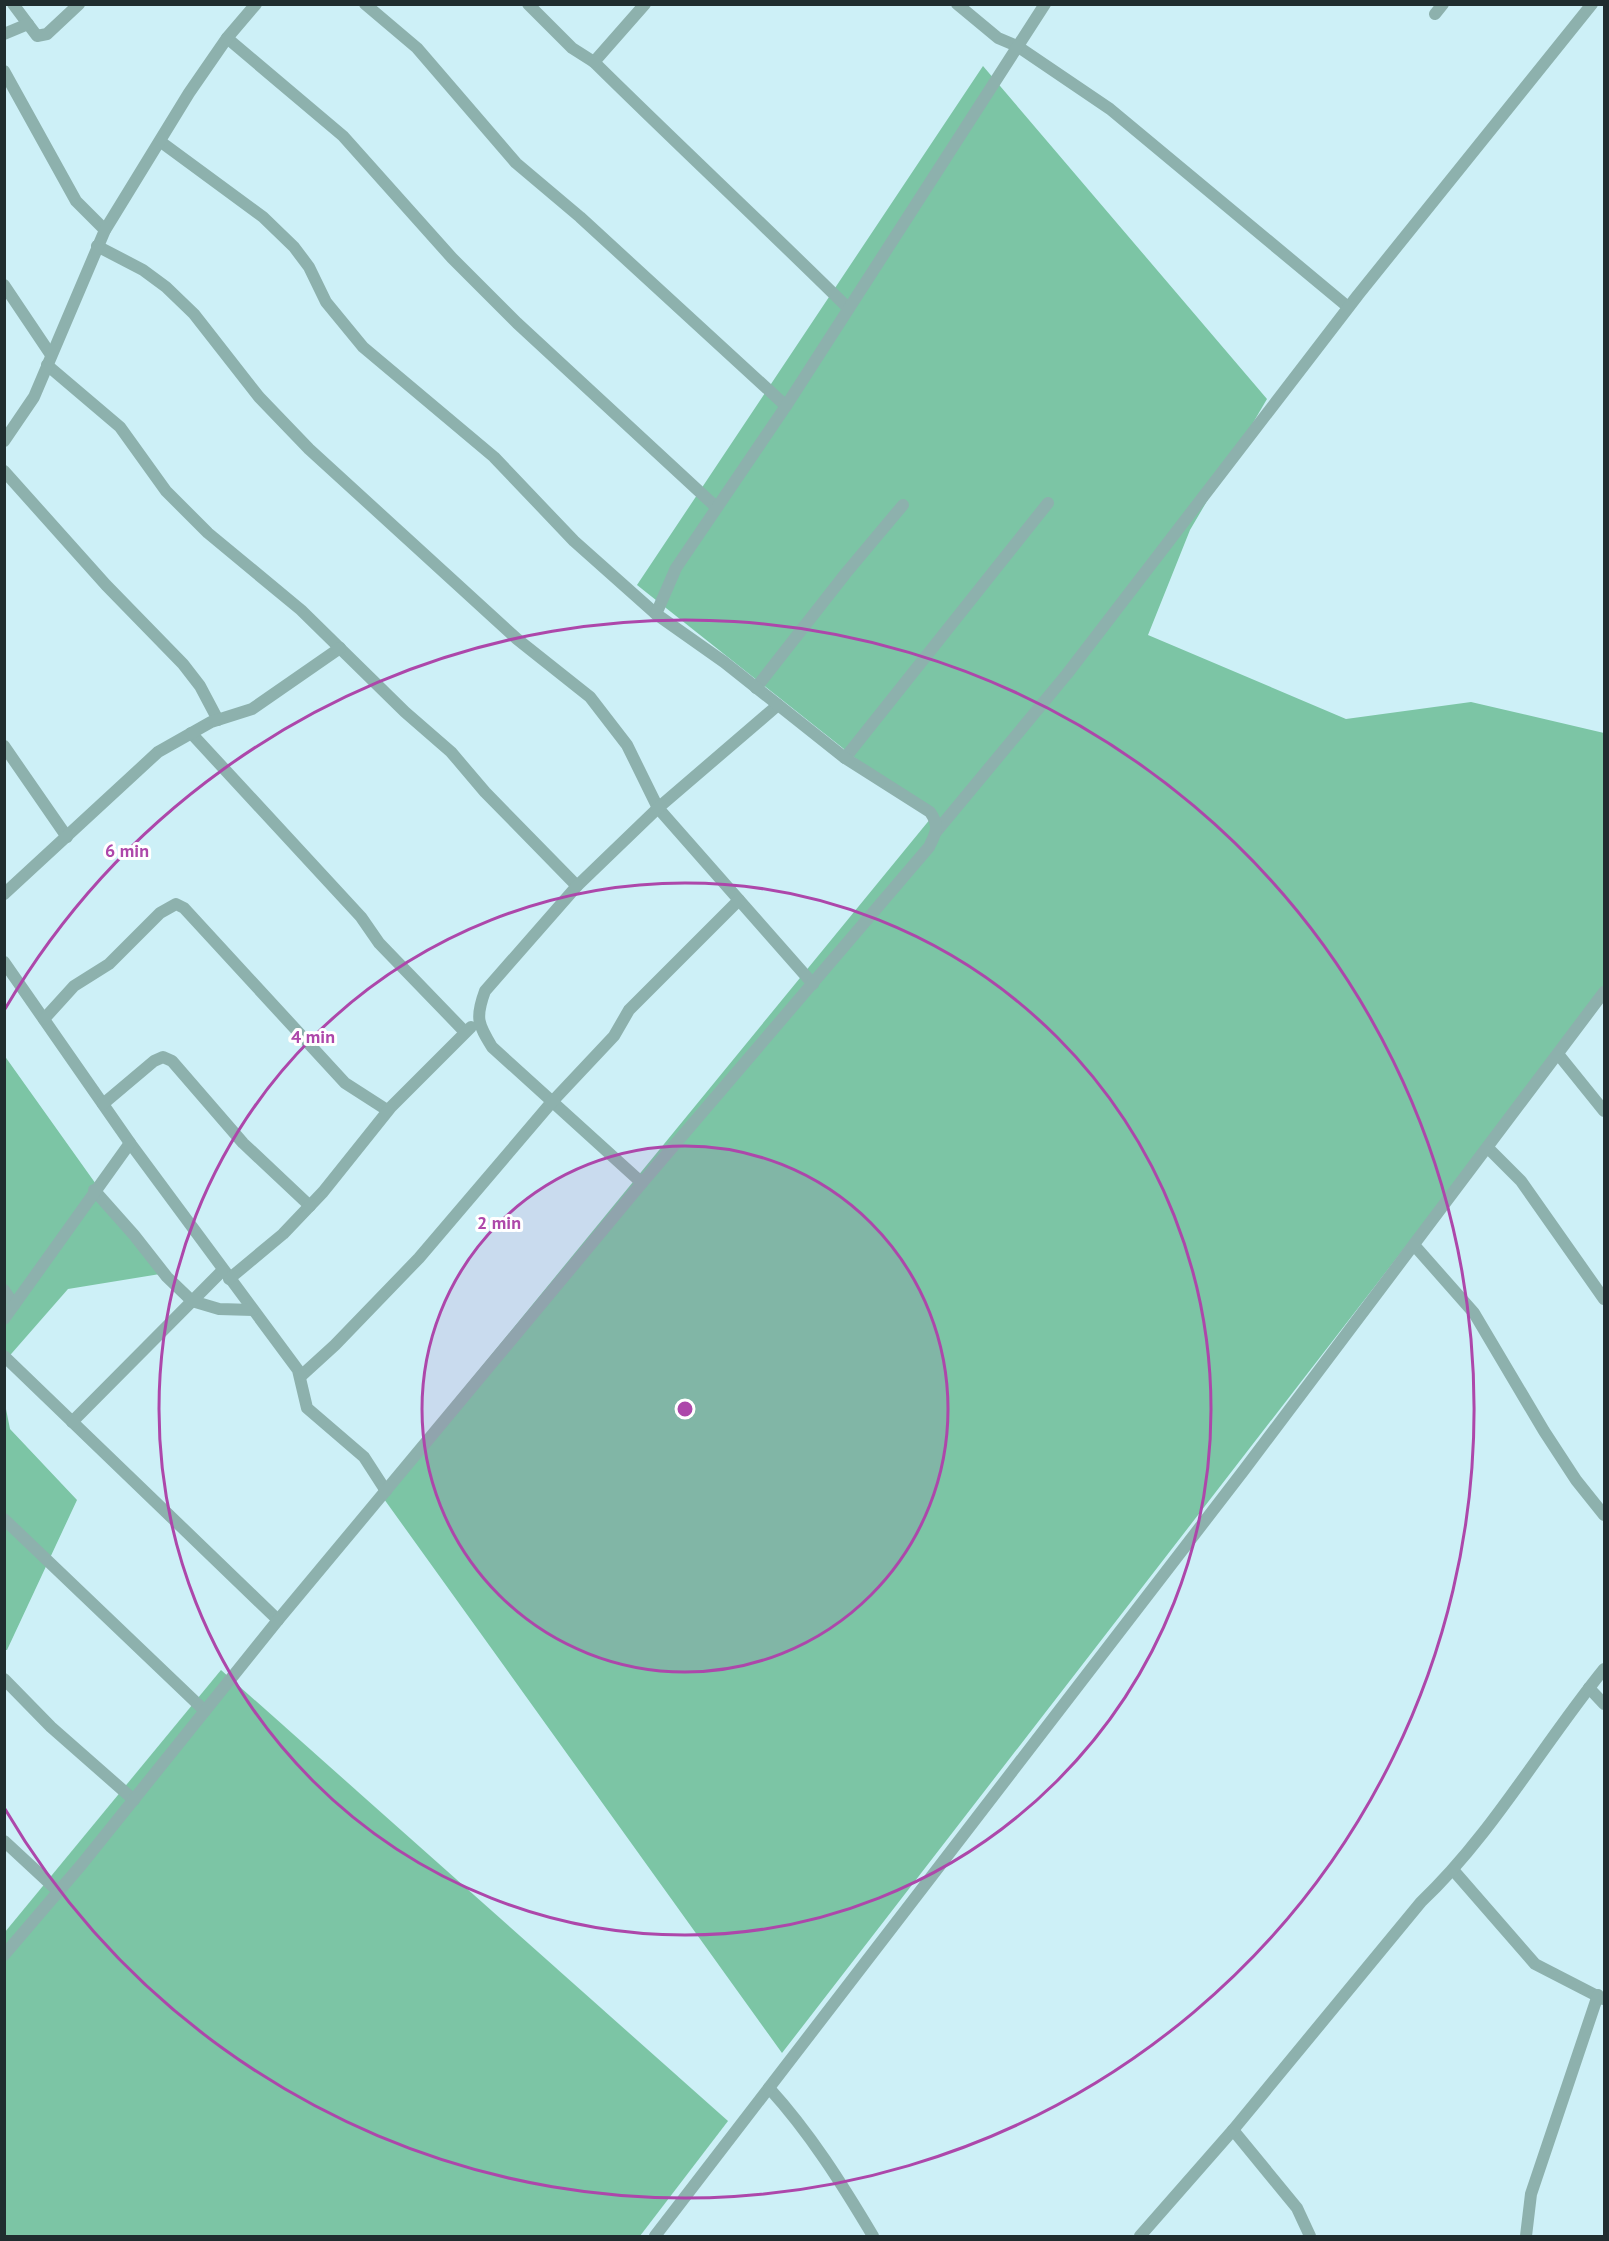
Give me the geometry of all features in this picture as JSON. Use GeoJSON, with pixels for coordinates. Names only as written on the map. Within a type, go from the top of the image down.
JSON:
{"type":"FeatureCollection","features":[{"type":"Feature","properties":{"kind":"street"},"geometry":{"type":"LineString","coordinates":[[14,4],[38,36],[47,34],[79,4]]}},
{"type":"Feature","properties":{"kind":"street"},"geometry":{"type":"LineString","coordinates":[[4,441],[34,397],[105,230],[189,93],[227,38],[256,4]]}},
{"type":"Feature","properties":{"kind":"street"},"geometry":{"type":"LineString","coordinates":[[364,4],[417,48],[516,163],[580,217],[786,406]]}},
{"type":"Feature","properties":{"kind":"street"},"geometry":{"type":"LineString","coordinates":[[528,4],[572,48],[594,62],[848,308]]}},
{"type":"Feature","properties":{"kind":"street"},"geometry":{"type":"LineString","coordinates":[[594,62],[645,4]]}},
{"type":"Feature","properties":{"kind":"street"},"geometry":{"type":"LineString","coordinates":[[957,4],[998,38],[1017,46],[1110,109],[1348,307]]}},
{"type":"Feature","properties":{"kind":"street"},"geometry":{"type":"LineString","coordinates":[[656,614],[676,568],[786,406],[1045,4]]}},
{"type":"Feature","properties":{"kind":"street"},"geometry":{"type":"LineString","coordinates":[[4,1955],[134,1800],[278,1620],[642,1182],[929,847],[936,832],[1067,674],[1348,307],[1592,4]]}},
{"type":"Feature","properties":{"kind":"street"},"geometry":{"type":"LineString","coordinates":[[4,34],[28,24]]}},
{"type":"Feature","properties":{"kind":"street"},"geometry":{"type":"LineString","coordinates":[[227,38],[343,136],[452,258],[501,307],[716,507]]}},
{"type":"Feature","properties":{"kind":"street"},"geometry":{"type":"LineString","coordinates":[[4,71],[76,201],[105,230]]}},
{"type":"Feature","properties":{"kind":"street"},"geometry":{"type":"LineString","coordinates":[[161,142],[263,217],[294,247],[309,267],[326,302],[363,347],[494,457],[574,541],[656,614],[845,758],[930,812],[936,820],[936,832]]}},
{"type":"Feature","properties":{"kind":"street"},"geometry":{"type":"LineString","coordinates":[[97,246],[143,270],[166,287],[194,314],[259,397],[309,449],[517,639],[590,697],[627,745],[658,807],[813,984]]}},
{"type":"Feature","properties":{"kind":"street"},"geometry":{"type":"LineString","coordinates":[[4,285],[49,360],[120,427],[166,491],[208,533],[254,568],[405,712],[451,752],[484,792],[577,886]]}},
{"type":"Feature","properties":{"kind":"street"},"geometry":{"type":"LineString","coordinates":[[4,471],[126,606],[183,664],[200,686],[218,720]]}},
{"type":"Feature","properties":{"kind":"street"},"geometry":{"type":"LineString","coordinates":[[845,758],[1048,503]]}},
{"type":"Feature","properties":{"kind":"street"},"geometry":{"type":"LineString","coordinates":[[756,688],[903,505]]}},
{"type":"Feature","properties":{"kind":"street"},"geometry":{"type":"LineString","coordinates":[[4,894],[158,752],[218,720],[252,709],[340,648]]}},
{"type":"Feature","properties":{"kind":"street"},"geometry":{"type":"LineString","coordinates":[[642,1182],[492,1047],[478,1020],[478,1010],[485,991],[577,886],[658,807],[778,705]]}},
{"type":"Feature","properties":{"kind":"street"},"geometry":{"type":"LineString","coordinates":[[191,733],[361,917],[379,943],[465,1032]]}},
{"type":"Feature","properties":{"kind":"street"},"geometry":{"type":"LineString","coordinates":[[4,746],[67,837]]}},
{"type":"Feature","properties":{"kind":"street"},"geometry":{"type":"LineString","coordinates":[[301,1376],[335,1345],[419,1258],[551,1102],[614,1036],[629,1010],[739,900]]}},
{"type":"Feature","properties":{"kind":"street"},"geometry":{"type":"LineString","coordinates":[[44,1019],[75,986],[109,964],[160,913],[176,904],[184,908],[259,987],[286,1021],[345,1083],[387,1110]]}},
{"type":"Feature","properties":{"kind":"street"},"geometry":{"type":"LineString","coordinates":[[4,962],[130,1143],[301,1376],[304,1404],[311,1415],[364,1457],[387,1491]]}},
{"type":"Feature","properties":{"kind":"street"},"geometry":{"type":"LineString","coordinates":[[655,2236],[1605,992]]}},
{"type":"Feature","properties":{"kind":"street"},"geometry":{"type":"LineString","coordinates":[[72,1422],[192,1301],[283,1234],[310,1206],[387,1110],[478,1020]]}},
{"type":"Feature","properties":{"kind":"street"},"geometry":{"type":"LineString","coordinates":[[1558,1054],[1605,1111]]}},
{"type":"Feature","properties":{"kind":"street"},"geometry":{"type":"LineString","coordinates":[[103,1104],[154,1061],[163,1057],[172,1061],[243,1143],[310,1206]]}},
{"type":"Feature","properties":{"kind":"street"},"geometry":{"type":"LineString","coordinates":[[4,1319],[94,1190],[130,1143]]}},
{"type":"Feature","properties":{"kind":"street"},"geometry":{"type":"LineString","coordinates":[[1488,1148],[1521,1181],[1605,1299]]}},
{"type":"Feature","properties":{"kind":"street"},"geometry":{"type":"LineString","coordinates":[[94,1190],[167,1276],[192,1301],[219,1309],[253,1310]]}},
{"type":"Feature","properties":{"kind":"street"},"geometry":{"type":"LineString","coordinates":[[1414,1245],[1474,1313],[1544,1431],[1576,1480],[1605,1515]]}},
{"type":"Feature","properties":{"kind":"street"},"geometry":{"type":"LineString","coordinates":[[4,1290],[15,1305]]}},
{"type":"Feature","properties":{"kind":"street"},"geometry":{"type":"LineString","coordinates":[[4,1356],[278,1620]]}},
{"type":"Feature","properties":{"kind":"street"},"geometry":{"type":"LineString","coordinates":[[4,1519],[205,1711]]}},
{"type":"Feature","properties":{"kind":"street"},"geometry":{"type":"LineString","coordinates":[[1140,2236],[1233,2130],[1413,1911],[1454,1871],[1605,1669]]}},
{"type":"Feature","properties":{"kind":"street"},"geometry":{"type":"LineString","coordinates":[[4,1679],[51,1727],[134,1800]]}},
{"type":"Feature","properties":{"kind":"street"},"geometry":{"type":"LineString","coordinates":[[1589,1688],[1605,1704]]}},
{"type":"Feature","properties":{"kind":"street"},"geometry":{"type":"LineString","coordinates":[[4,1840],[58,1891]]}},
{"type":"Feature","properties":{"kind":"street"},"geometry":{"type":"LineString","coordinates":[[1454,1871],[1535,1964],[1601,1998],[1532,2194],[1526,2236]]}},
{"type":"Feature","properties":{"kind":"street"},"geometry":{"type":"LineString","coordinates":[[769,2088],[796,2118],[836,2175],[873,2236]]}},
{"type":"Feature","properties":{"kind":"street"},"geometry":{"type":"LineString","coordinates":[[1233,2130],[1297,2208],[1308,2236]]}},
{"type":"Feature","properties":{"kind":"green space"},"geometry":{"type":"Polygon","coordinates":[[[983,66],[1267,399],[1190,530],[1148,635],[1346,719],[1471,702],[1604,733],[1604,990],[782,2053],[379,1492],[931,818],[637,585],[983,66]]]}},
{"type":"Feature","properties":{"kind":"green space"},"geometry":{"type":"Polygon","coordinates":[[[4,1055],[160,1274],[68,1289],[5,1361],[4,1055]]]}},
{"type":"Feature","properties":{"kind":"green space"},"geometry":{"type":"Polygon","coordinates":[[[4,1399],[10,1429],[77,1500],[7,1650],[4,1650],[4,1399]]]}},
{"type":"Feature","properties":{"kind":"green space"},"geometry":{"type":"Polygon","coordinates":[[[221,1670],[728,2121],[640,2236],[5,2236],[5,1932],[221,1670]]]}}]}
